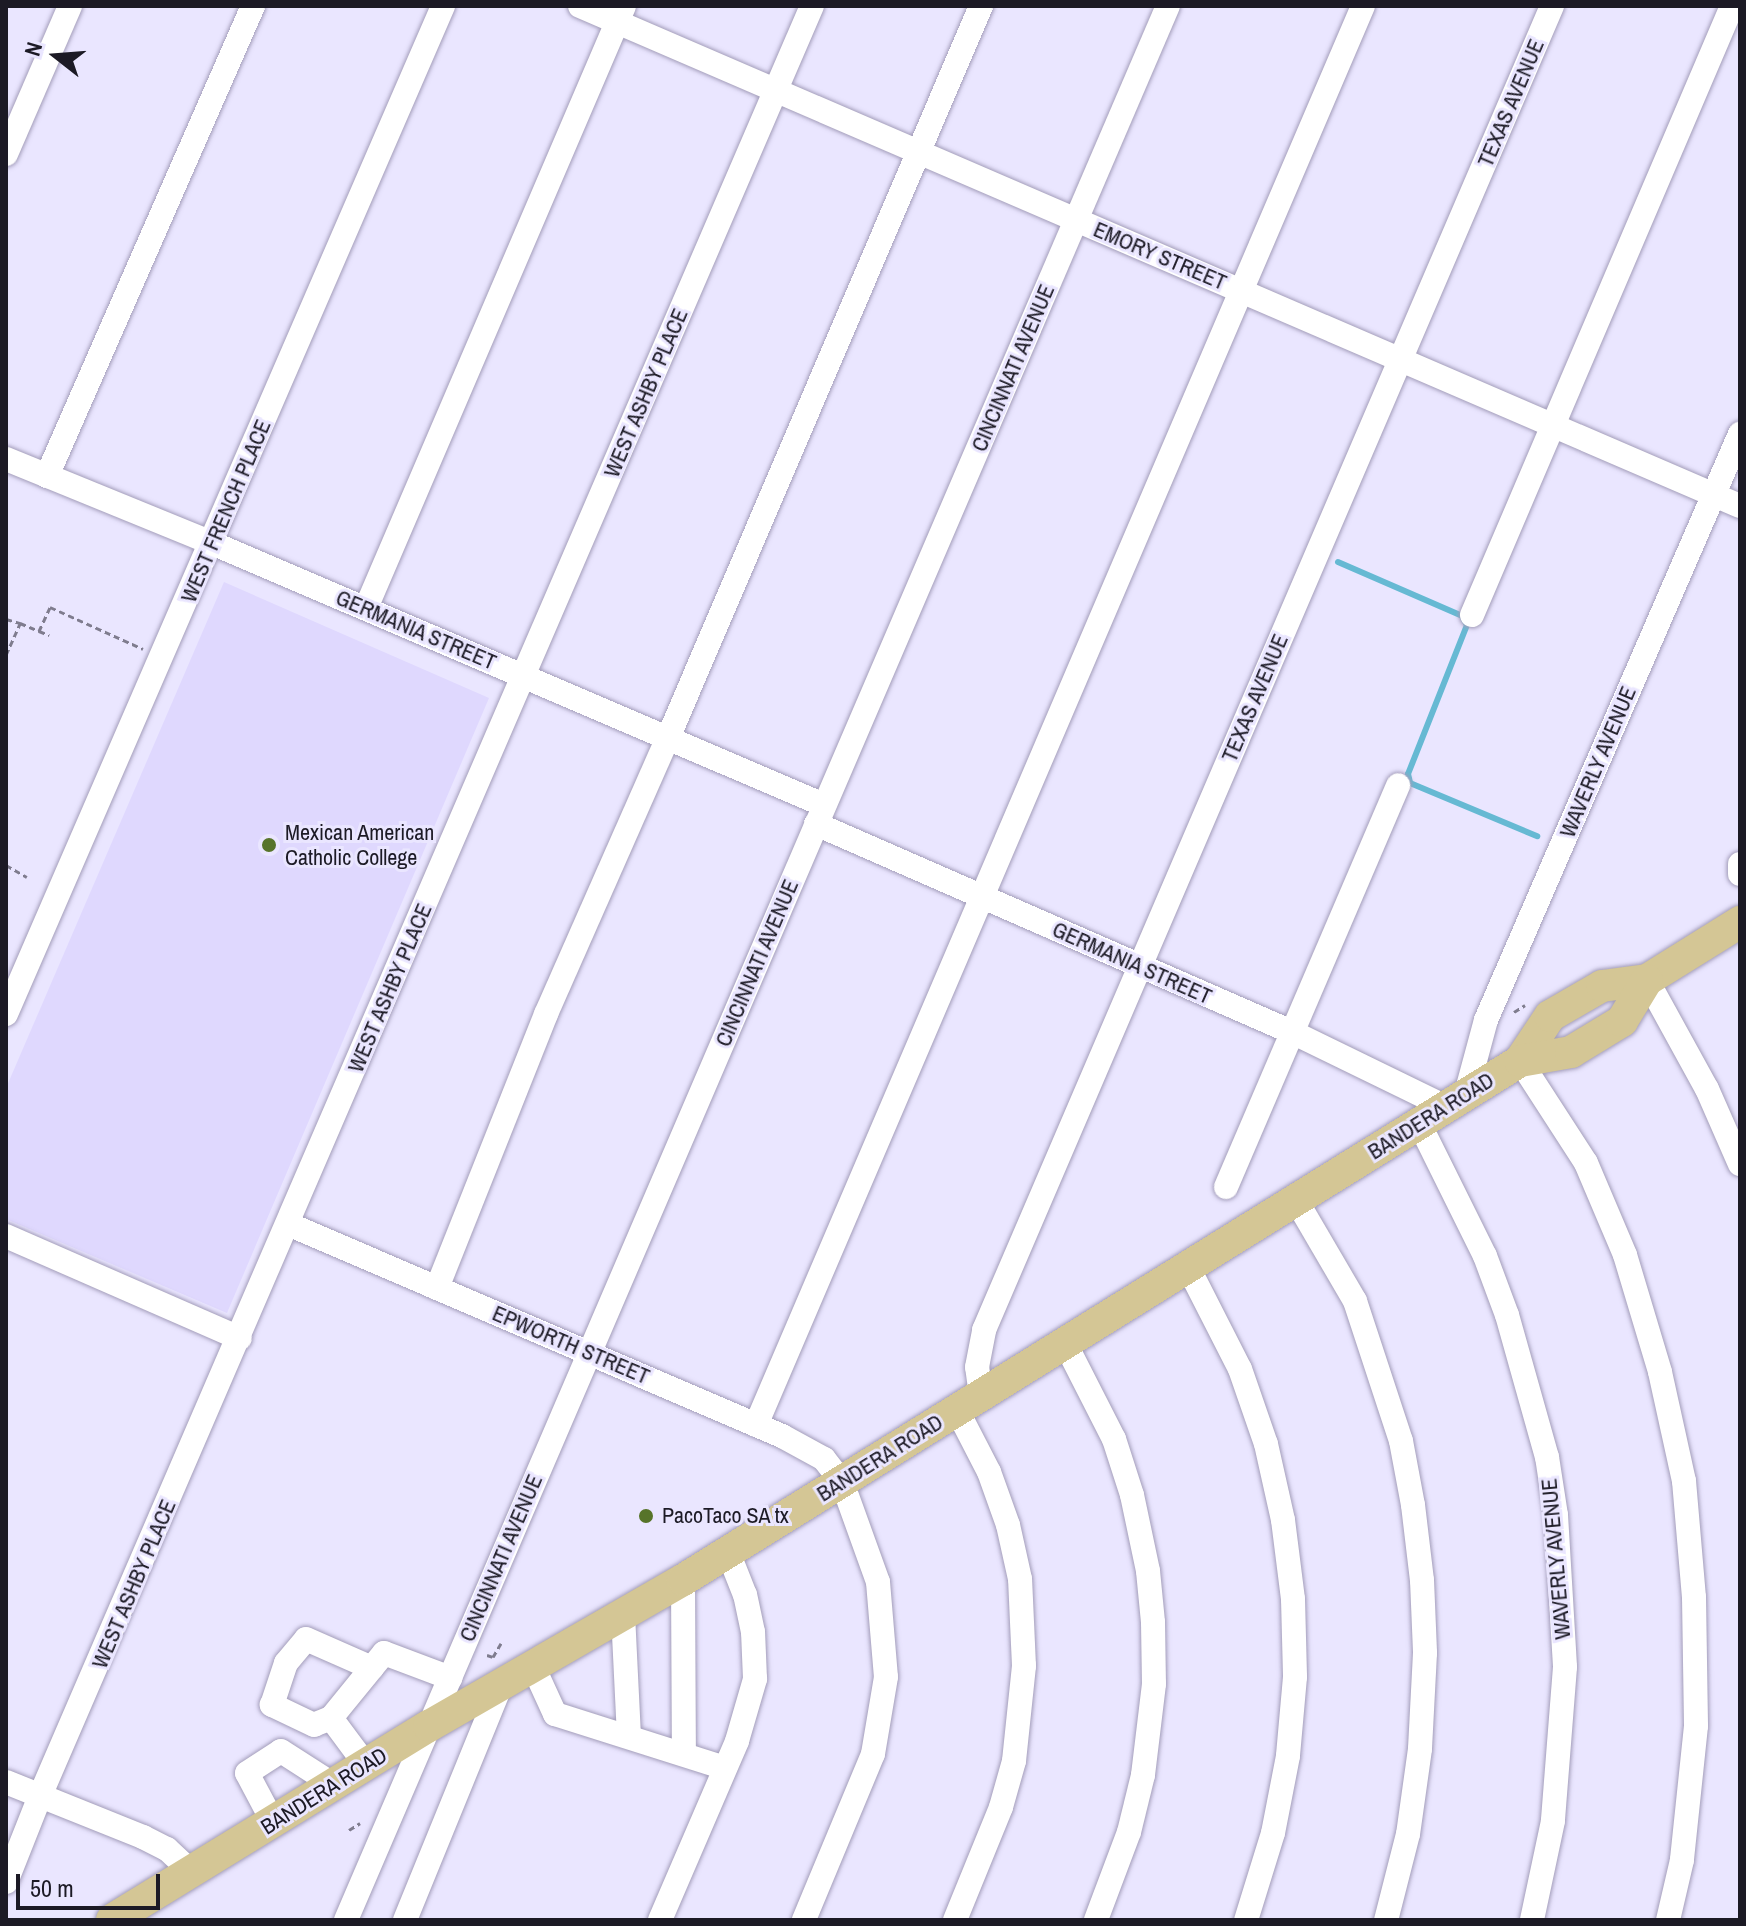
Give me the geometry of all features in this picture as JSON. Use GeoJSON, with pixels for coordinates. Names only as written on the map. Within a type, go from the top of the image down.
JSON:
{"type":"FeatureCollection","features":[{"type":"Feature","properties":{"kind":"main road","name":"BANDERA ROAD"},"geometry":{"type":"LineString","coordinates":[[112,1920],[429,1726],[683,1580],[1520,1061],[1550,1016],[1602,986],[1647,980],[1740,922]]}},
{"type":"Feature","properties":{"kind":"street"},"geometry":{"type":"LineString","coordinates":[[6,154],[70,6]]}},
{"type":"Feature","properties":{"kind":"street"},"geometry":{"type":"LineString","coordinates":[[47,476],[253,6]]}},
{"type":"Feature","properties":{"kind":"street","name":"WEST FRENCH PLACE"},"geometry":{"type":"LineString","coordinates":[[6,1014],[443,6]]}},
{"type":"Feature","properties":{"kind":"street","name":"EMORY STREET"},"geometry":{"type":"LineString","coordinates":[[580,6],[621,14],[775,90],[1740,506]]}},
{"type":"Feature","properties":{"kind":"street","name":"WEST ASHBY PLACE"},"geometry":{"type":"LineString","coordinates":[[6,1882],[40,1796],[812,6]]}},
{"type":"Feature","properties":{"kind":"street"},"geometry":{"type":"LineString","coordinates":[[437,1288],[546,1014],[668,738],[981,6]]}},
{"type":"Feature","properties":{"kind":"street","name":"CINCINNATI AVENUE"},"geometry":{"type":"LineString","coordinates":[[346,1920],[1168,6]]}},
{"type":"Feature","properties":{"kind":"street"},"geometry":{"type":"LineString","coordinates":[[756,1425],[1363,6]]}},
{"type":"Feature","properties":{"kind":"street","name":"TEXAS AVENUE"},"geometry":{"type":"LineString","coordinates":[[955,1920],[1001,1807],[1022,1714],[1024,1666],[1020,1579],[1008,1525],[969,1403],[984,1330],[1552,6]]}},
{"type":"Feature","properties":{"kind":"street"},"geometry":{"type":"LineString","coordinates":[[1472,615],[1732,6]]}},
{"type":"Feature","properties":{"kind":"street"},"geometry":{"type":"LineString","coordinates":[[366,608],[621,14]]}},
{"type":"Feature","properties":{"kind":"street","name":"WAVERLY AVENUE"},"geometry":{"type":"LineString","coordinates":[[1532,1920],[1553,1821],[1565,1667],[1556,1515],[1547,1457],[1507,1315],[1485,1256],[1444,1108],[1486,1020],[1740,434]]}},
{"type":"Feature","properties":{"kind":"street","name":"GERMANIA STREET"},"geometry":{"type":"LineString","coordinates":[[6,459],[212,543],[668,738],[983,897],[1294,1033],[1444,1108]]}},
{"type":"Feature","properties":{"kind":"street"},"geometry":{"type":"LineString","coordinates":[[1226,1187],[1398,785]]}},
{"type":"Feature","properties":{"kind":"street"},"geometry":{"type":"LineString","coordinates":[[1740,864],[1740,874]]}},
{"type":"Feature","properties":{"kind":"street"},"geometry":{"type":"LineString","coordinates":[[1647,980],[1707,1089],[1740,1164]]}},
{"type":"Feature","properties":{"kind":"street"},"geometry":{"type":"LineString","coordinates":[[1520,1061],[1586,1163],[1625,1255],[1660,1372],[1684,1481],[1694,1597],[1696,1726],[1682,1860],[1668,1920]]}},
{"type":"Feature","properties":{"kind":"street"},"geometry":{"type":"LineString","coordinates":[[1296,1200],[1355,1301],[1401,1441],[1413,1505],[1422,1580],[1425,1653],[1420,1749],[1408,1834],[1386,1920]]}},
{"type":"Feature","properties":{"kind":"street","name":"EPWORTH STREET"},"geometry":{"type":"LineString","coordinates":[[288,1224],[812,1451],[824,1459],[842,1482]]}},
{"type":"Feature","properties":{"kind":"street"},"geometry":{"type":"LineString","coordinates":[[6,1236],[240,1338]]}},
{"type":"Feature","properties":{"kind":"street"},"geometry":{"type":"LineString","coordinates":[[1188,1267],[1240,1369],[1266,1444],[1283,1520],[1293,1599],[1295,1677],[1288,1756],[1273,1833],[1246,1920]]}},
{"type":"Feature","properties":{"kind":"street"},"geometry":{"type":"LineString","coordinates":[[1065,1343],[1114,1439],[1132,1495],[1148,1571],[1153,1622],[1154,1684],[1143,1775],[1129,1832],[1096,1920]]}},
{"type":"Feature","properties":{"kind":"street"},"geometry":{"type":"LineString","coordinates":[[804,1920],[873,1754],[886,1677],[878,1582],[842,1482]]}},
{"type":"Feature","properties":{"kind":"street"},"geometry":{"type":"LineString","coordinates":[[660,1920],[744,1722],[755,1679],[756,1658],[745,1595],[728,1552]]}},
{"type":"Feature","properties":{"kind":"street"},"geometry":{"type":"LineString","coordinates":[[683,1580],[684,1753]]}},
{"type":"Feature","properties":{"kind":"street"},"geometry":{"type":"LineString","coordinates":[[623,1614],[629,1736]]}},
{"type":"Feature","properties":{"kind":"street"},"geometry":{"type":"LineString","coordinates":[[372,1668],[306,1639],[286,1663],[272,1705],[314,1725],[331,1718],[372,1668],[384,1653],[450,1678]]}},
{"type":"Feature","properties":{"kind":"street"},"geometry":{"type":"LineString","coordinates":[[533,1666],[555,1714],[725,1768]]}},
{"type":"Feature","properties":{"kind":"street"},"geometry":{"type":"LineString","coordinates":[[405,1920],[501,1685]]}},
{"type":"Feature","properties":{"kind":"street"},"geometry":{"type":"LineString","coordinates":[[331,1718],[366,1765]]}},
{"type":"Feature","properties":{"kind":"street"},"geometry":{"type":"LineString","coordinates":[[273,1822],[247,1773],[281,1751],[334,1785]]}},
{"type":"Feature","properties":{"kind":"street"},"geometry":{"type":"LineString","coordinates":[[6,1782],[143,1837],[167,1849],[192,1872]]}},
{"type":"Feature","properties":{"kind":"path"},"geometry":{"type":"LineString","coordinates":[[39,631],[50,607],[162,657]]}},
{"type":"Feature","properties":{"kind":"path"},"geometry":{"type":"LineString","coordinates":[[6,619],[49,635]]}},
{"type":"Feature","properties":{"kind":"path"},"geometry":{"type":"LineString","coordinates":[[6,655],[20,623]]}},
{"type":"Feature","properties":{"kind":"path"},"geometry":{"type":"LineString","coordinates":[[6,865],[27,877]]}},
{"type":"Feature","properties":{"kind":"path"},"geometry":{"type":"LineString","coordinates":[[487,1655],[493,1657],[501,1643]]}},
{"type":"Feature","properties":{"kind":"path"},"geometry":{"type":"LineString","coordinates":[[349,1830],[355,1818]]}},
{"type":"Feature","properties":{"kind":"path"},"geometry":{"type":"LineString","coordinates":[[354,1824],[360,1823]]}},
{"type":"Feature","properties":{"kind":"shaded area","name":"Mexican American Catholic College"},"geometry":{"type":"Polygon","coordinates":[[[224,582],[489,698],[227,1313],[6,1219],[6,1088],[224,582]]]}},
{"type":"Feature","properties":{"kind":"waterway"},"geometry":{"type":"LineString","coordinates":[[1338,562],[1462,616],[1467,625],[1408,774],[1410,783],[1537,836]]}},
{"type":"Feature","properties":{"kind":"place","name":"Mexican American Catholic College"},"geometry":{"type":"Point","coordinates":[269,845]}},
{"type":"Feature","properties":{"kind":"place","name":"PacoTaco SA tx"},"geometry":{"type":"Point","coordinates":[646,1516]}}]}
